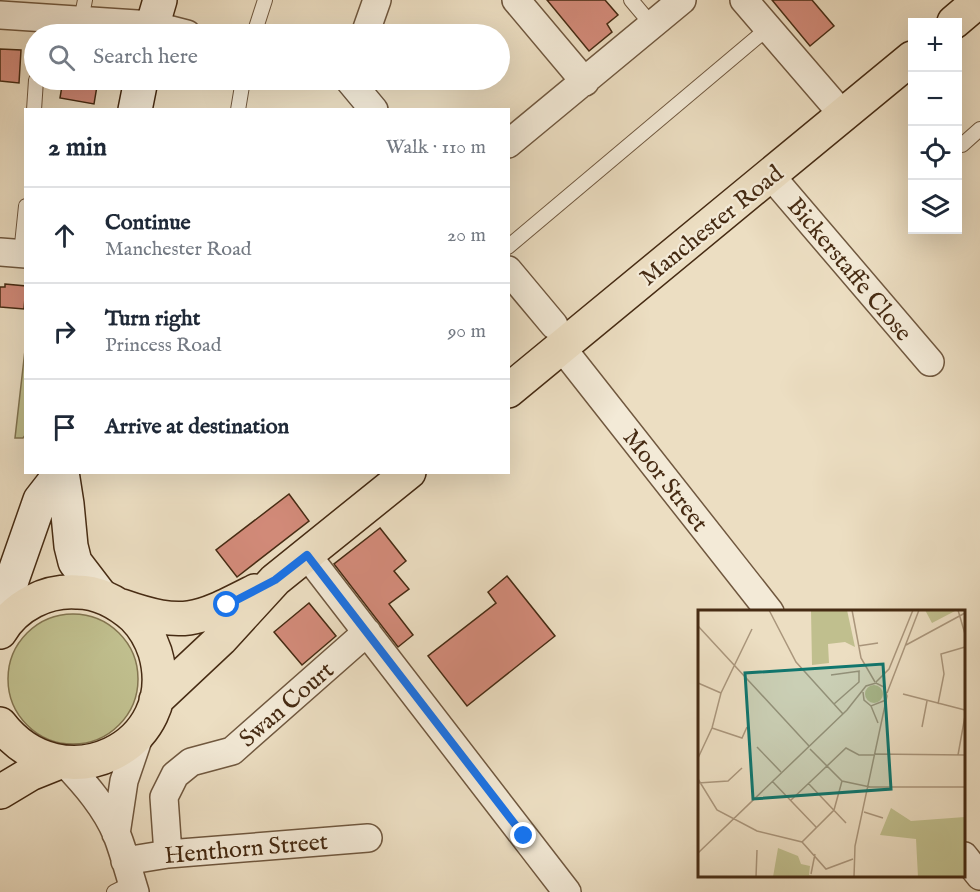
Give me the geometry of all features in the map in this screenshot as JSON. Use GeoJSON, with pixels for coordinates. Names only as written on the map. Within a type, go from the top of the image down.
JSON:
{"type":"FeatureCollection","features":[{"type":"Feature","properties":{"kind":"main road"},"geometry":{"type":"LineString","coordinates":[[959,18],[980,0]]}},
{"type":"Feature","properties":{"kind":"main road","name":"Manchester Road"},"geometry":{"type":"LineString","coordinates":[[510,390],[558,336],[771,176],[908,61]]}},
{"type":"Feature","properties":{"kind":"main road"},"geometry":{"type":"LineString","coordinates":[[135,108],[139,90]]}},
{"type":"Feature","properties":{"kind":"main road"},"geometry":{"type":"LineString","coordinates":[[0,622],[40,500],[61,474]]}},
{"type":"Feature","properties":{"kind":"main road"},"geometry":{"type":"LineString","coordinates":[[62,474],[75,562],[111,601],[139,622],[152,642],[158,662],[159,682],[149,714]]}},
{"type":"Feature","properties":{"kind":"main road"},"geometry":{"type":"LineString","coordinates":[[0,792],[30,774],[62,763],[95,760],[129,743],[149,714],[275,580],[406,474]]}},
{"type":"Feature","properties":{"kind":"main road"},"geometry":{"type":"LineString","coordinates":[[0,632],[13,615],[34,600],[55,593],[79,591],[158,617],[177,620],[209,613],[275,580]]}},
{"type":"Feature","properties":{"kind":"main road"},"geometry":{"type":"LineString","coordinates":[[0,724],[22,747],[40,757],[62,763]]}},
{"type":"Feature","properties":{"kind":"street"},"geometry":{"type":"LineString","coordinates":[[369,24],[377,0]]}},
{"type":"Feature","properties":{"kind":"street"},"geometry":{"type":"LineString","coordinates":[[516,0],[585,82]]}},
{"type":"Feature","properties":{"kind":"street"},"geometry":{"type":"LineString","coordinates":[[510,142],[682,0]]}},
{"type":"Feature","properties":{"kind":"street"},"geometry":{"type":"LineString","coordinates":[[744,0],[844,116]]}},
{"type":"Feature","properties":{"kind":"street"},"geometry":{"type":"LineString","coordinates":[[46,24],[83,10],[154,20]]}},
{"type":"Feature","properties":{"kind":"street"},"geometry":{"type":"LineString","coordinates":[[0,15],[34,24]]}},
{"type":"Feature","properties":{"kind":"street"},"geometry":{"type":"LineString","coordinates":[[357,90],[372,108]]}},
{"type":"Feature","properties":{"kind":"street","name":"Bickerstaffe Close"},"geometry":{"type":"LineString","coordinates":[[771,176],[930,362]]}},
{"type":"Feature","properties":{"kind":"street","name":"Moor Street"},"geometry":{"type":"LineString","coordinates":[[510,273],[768,610]]}},
{"type":"Feature","properties":{"kind":"street"},"geometry":{"type":"LineString","coordinates":[[307,555],[567,892]]}},
{"type":"Feature","properties":{"kind":"street","name":"Swan Court"},"geometry":{"type":"LineString","coordinates":[[168,854],[165,797],[175,775],[191,762],[232,751],[367,632]]}},
{"type":"Feature","properties":{"kind":"street"},"geometry":{"type":"LineString","coordinates":[[116,834],[124,781],[149,714]]}},
{"type":"Feature","properties":{"kind":"street"},"geometry":{"type":"LineString","coordinates":[[62,763],[93,796],[116,834],[126,882]]}},
{"type":"Feature","properties":{"kind":"street","name":"Henthorn Street"},"geometry":{"type":"LineString","coordinates":[[126,882],[168,854],[368,838]]}},
{"type":"Feature","properties":{"kind":"street"},"geometry":{"type":"LineString","coordinates":[[965,858],[980,876]]}},
{"type":"Feature","properties":{"kind":"lane"},"geometry":{"type":"LineString","coordinates":[[257,24],[265,0]]}},
{"type":"Feature","properties":{"kind":"lane"},"geometry":{"type":"LineString","coordinates":[[631,0],[652,25]]}},
{"type":"Feature","properties":{"kind":"lane"},"geometry":{"type":"LineString","coordinates":[[510,245],[768,28]]}},
{"type":"Feature","properties":{"kind":"lane"},"geometry":{"type":"LineString","coordinates":[[34,108],[35,90]]}},
{"type":"Feature","properties":{"kind":"lane"},"geometry":{"type":"LineString","coordinates":[[238,108],[241,90]]}},
{"type":"Feature","properties":{"kind":"lane"},"geometry":{"type":"LineString","coordinates":[[962,145],[980,129]]}},
{"type":"Feature","properties":{"kind":"lane"},"geometry":{"type":"LineString","coordinates":[[16,253],[24,215]]}},
{"type":"Feature","properties":{"kind":"shaded area"},"geometry":{"type":"Polygon","coordinates":[[[24,359],[24,437],[15,438],[24,359]]]}},
{"type":"Feature","properties":{"kind":"shaded area"},"geometry":{"type":"Polygon","coordinates":[[[73,614],[98,619],[119,633],[133,654],[138,679],[133,704],[119,725],[98,739],[73,744],[48,739],[27,725],[13,704],[8,679],[13,654],[27,633],[48,619],[73,614]]]}},
{"type":"Feature","properties":{"kind":"building"},"geometry":{"type":"Polygon","coordinates":[[[547,0],[605,0],[618,15],[607,24],[612,32],[589,51],[547,0]]]}},
{"type":"Feature","properties":{"kind":"building"},"geometry":{"type":"Polygon","coordinates":[[[772,0],[812,0],[834,26],[810,46],[772,0]]]}},
{"type":"Feature","properties":{"kind":"building"},"geometry":{"type":"Polygon","coordinates":[[[0,49],[21,50],[19,83],[0,81],[0,49]]]}},
{"type":"Feature","properties":{"kind":"building"},"geometry":{"type":"Polygon","coordinates":[[[61,90],[96,90],[94,104],[60,98],[61,90]]]}},
{"type":"Feature","properties":{"kind":"building"},"geometry":{"type":"Polygon","coordinates":[[[5,284],[24,286],[24,309],[0,307],[0,287],[5,287],[5,284]]]}},
{"type":"Feature","properties":{"kind":"building"},"geometry":{"type":"Polygon","coordinates":[[[289,494],[309,521],[237,577],[216,550],[289,494]]]}},
{"type":"Feature","properties":{"kind":"building"},"geometry":{"type":"Polygon","coordinates":[[[380,528],[406,561],[394,571],[409,589],[389,604],[413,635],[398,647],[334,564],[380,528]]]}},
{"type":"Feature","properties":{"kind":"building"},"geometry":{"type":"Polygon","coordinates":[[[507,576],[555,636],[467,706],[428,656],[496,603],[488,592],[507,576]]]}},
{"type":"Feature","properties":{"kind":"building"},"geometry":{"type":"Polygon","coordinates":[[[309,603],[336,636],[302,665],[274,632],[309,603]]]}},
{"type":"Feature","properties":{"kind":"route"},"geometry":{"type":"LineString","coordinates":[[227,605],[275,580],[307,555],[524,836]]}}]}
